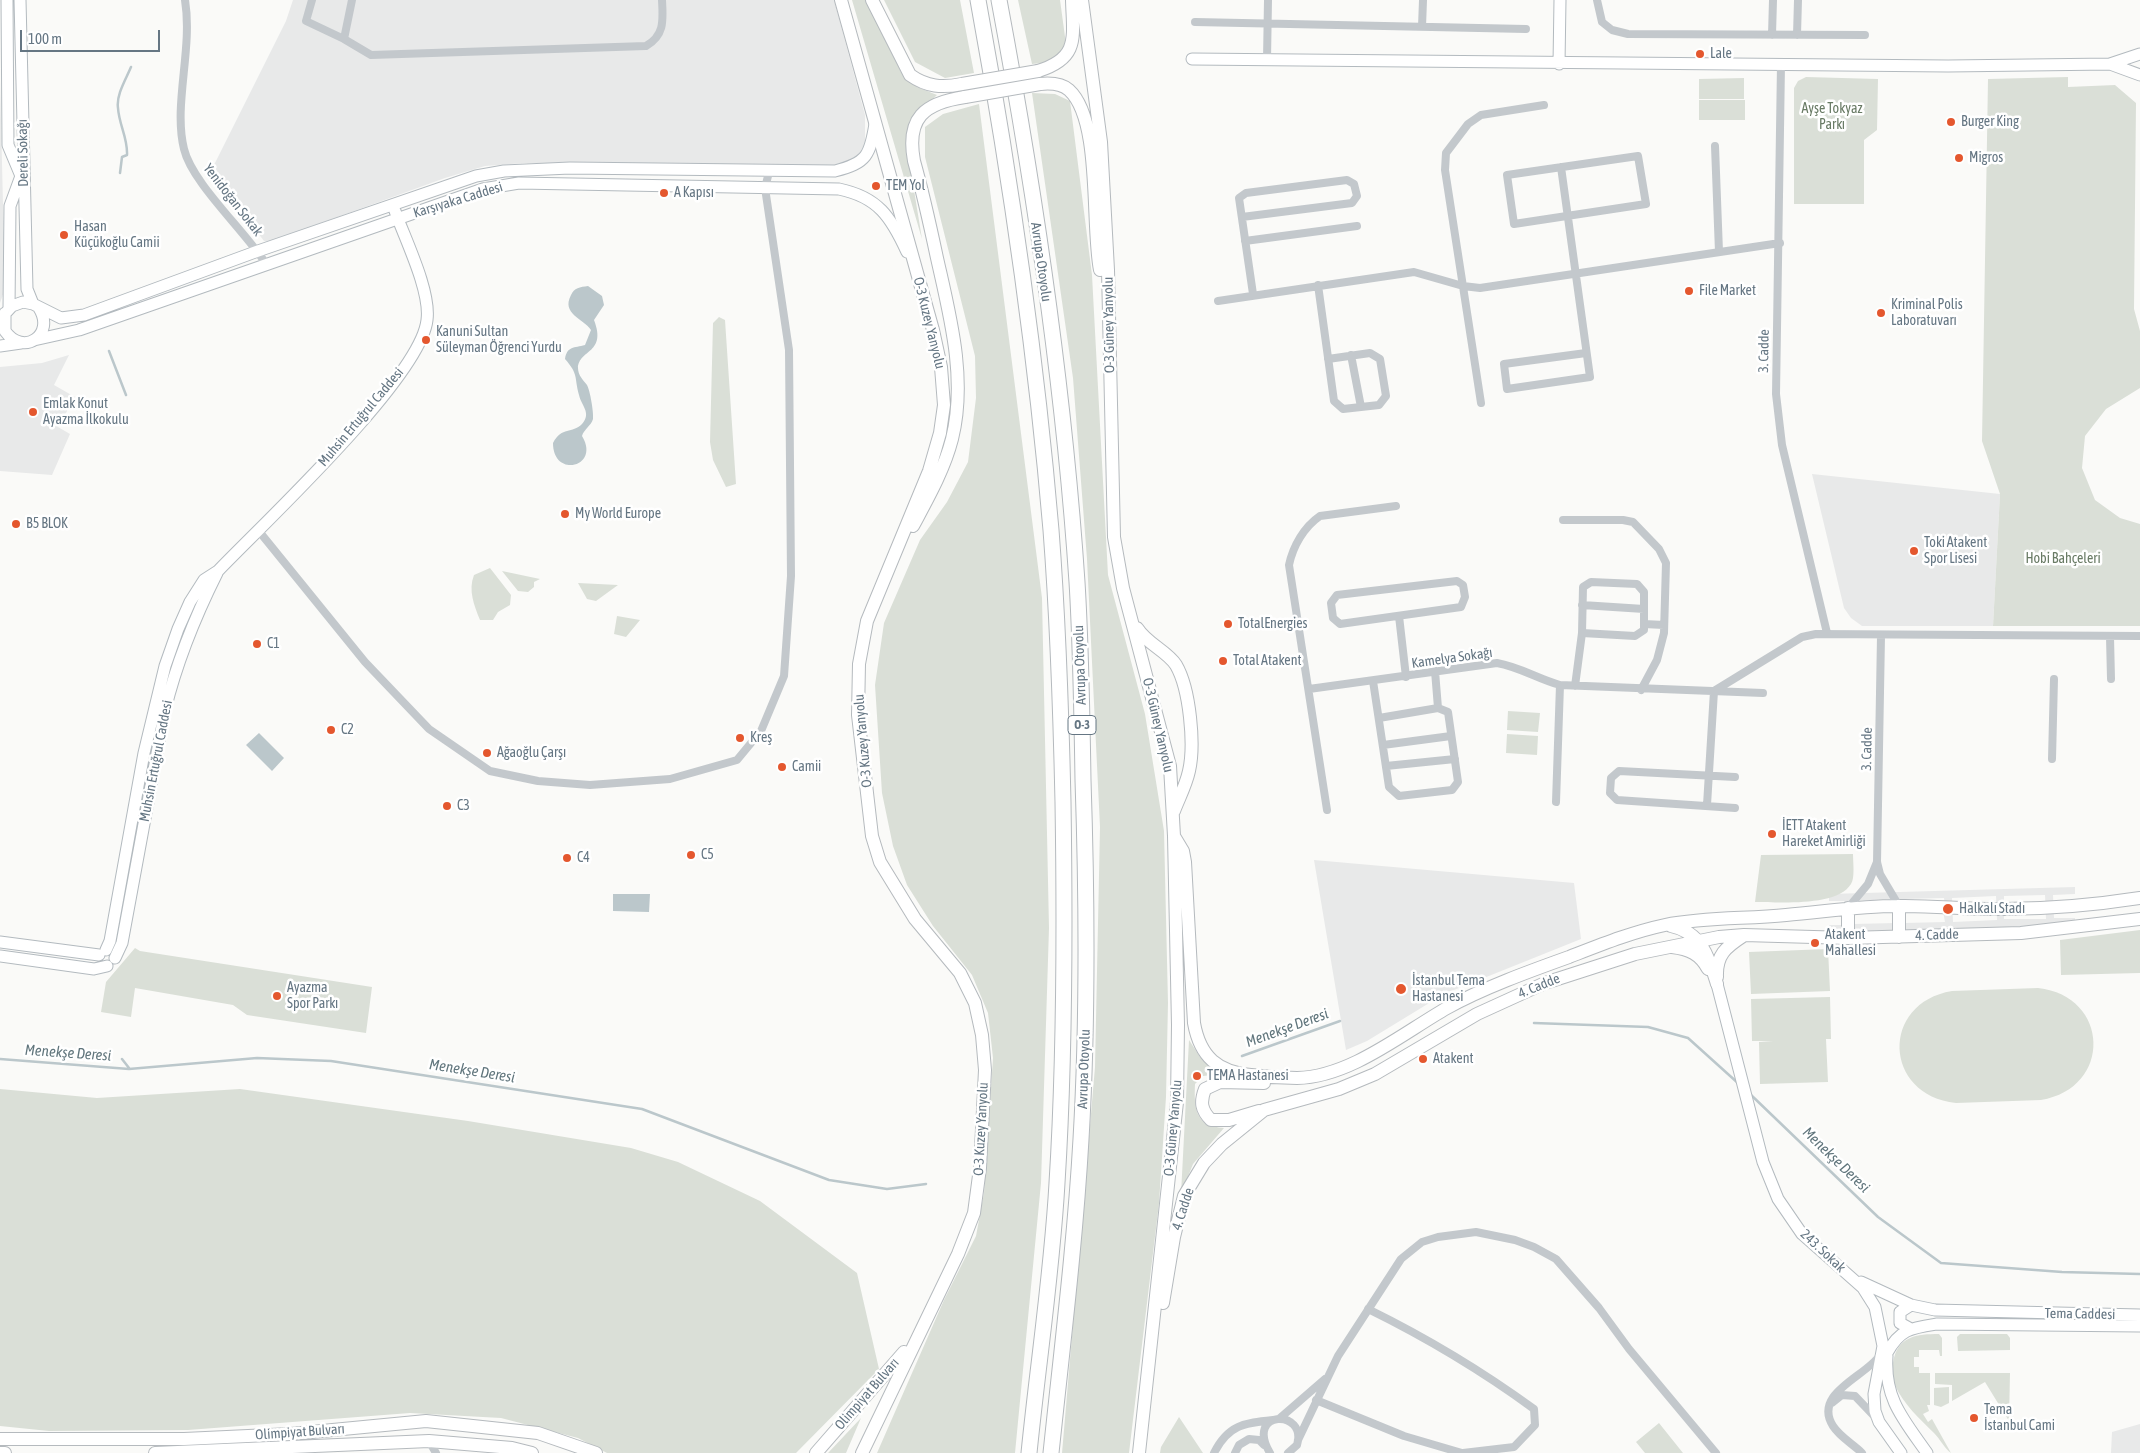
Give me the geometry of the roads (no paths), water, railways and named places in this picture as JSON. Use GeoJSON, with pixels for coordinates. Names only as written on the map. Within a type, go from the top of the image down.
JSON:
{"type":"FeatureCollection","features":[{"type":"Feature","properties":{"kind":"highway","name":"Avrupa Otoyolu"},"geometry":{"type":"LineString","coordinates":[[978,0],[1009,187],[1034,369],[1051,529],[1059,669],[1064,953],[1060,1115],[1053,1237],[1029,1453]]}},
{"type":"Feature","properties":{"kind":"highway","name":"Avrupa Otoyolu"},"geometry":{"type":"LineString","coordinates":[[999,0],[1033,202],[1055,358],[1073,533],[1080,664],[1086,928],[1084,1078],[1068,1306],[1051,1453]]}},
{"type":"Feature","properties":{"kind":"main road","name":"O-3 Kuzey Yanyolu"},"geometry":{"type":"LineString","coordinates":[[841,0],[941,367],[944,405],[940,433],[928,471],[867,622],[859,664],[858,715],[872,836],[880,862],[894,887],[915,919],[960,973],[975,1003],[982,1035],[985,1070],[980,1168],[974,1213],[941,1293],[918,1335],[862,1453]]}},
{"type":"Feature","properties":{"kind":"main road"},"geometry":{"type":"LineString","coordinates":[[872,0],[910,75],[922,83],[934,86],[962,84],[1054,66],[1066,57],[1071,45],[1072,0]]}},
{"type":"Feature","properties":{"kind":"main road","name":"O-3 Güney Yanyolu"},"geometry":{"type":"LineString","coordinates":[[1082,0],[1101,142],[1108,309],[1114,537],[1120,578],[1168,757],[1174,836],[1178,1025],[1177,1102],[1139,1453]]}},
{"type":"Feature","properties":{"kind":"main road"},"geometry":{"type":"LineString","coordinates":[[882,583],[893,567],[944,465],[952,437],[957,403],[957,369],[952,329],[914,161],[912,135],[916,124],[930,106],[943,101],[1040,84],[1054,83],[1068,89],[1084,112],[1091,150],[1099,264],[1108,309]]}},
{"type":"Feature","properties":{"kind":"main road"},"geometry":{"type":"LineString","coordinates":[[1132,621],[1149,644],[1176,666],[1186,702],[1191,728],[1189,771],[1172,816]]}},
{"type":"Feature","properties":{"kind":"main road","name":"4. Cadde"},"geometry":{"type":"LineString","coordinates":[[1174,836],[1183,851],[1185,862],[1194,1023],[1202,1047],[1213,1062],[1223,1070],[1238,1074],[1298,1078],[1322,1074],[1363,1057],[1405,1035],[1448,1007],[1506,982],[1599,946],[1665,925],[1848,908],[1899,906],[2003,910],[2050,908],[2140,898]]}},
{"type":"Feature","properties":{"kind":"main road"},"geometry":{"type":"LineString","coordinates":[[1899,906],[1899,937]]}},
{"type":"Feature","properties":{"kind":"main road"},"geometry":{"type":"LineString","coordinates":[[1848,908],[1848,938]]}},
{"type":"Feature","properties":{"kind":"main road","name":"4. Cadde"},"geometry":{"type":"LineString","coordinates":[[1146,1378],[1184,1196],[1204,1163],[1222,1144],[1264,1110],[1338,1089],[1375,1074],[1477,1014],[1545,983],[1590,967],[1698,940],[1744,935],[1848,938],[2021,933],[2140,919]]}},
{"type":"Feature","properties":{"kind":"main road"},"geometry":{"type":"LineString","coordinates":[[1665,925],[1686,931],[1698,940],[1707,952],[1717,984]]}},
{"type":"Feature","properties":{"kind":"main road"},"geometry":{"type":"LineString","coordinates":[[1717,984],[1719,956],[1726,946],[1744,935]]}},
{"type":"Feature","properties":{"kind":"main road"},"geometry":{"type":"LineString","coordinates":[[1666,947],[1694,952],[1703,960],[1717,984]]}},
{"type":"Feature","properties":{"kind":"main road"},"geometry":{"type":"LineString","coordinates":[[1264,1110],[1229,1120],[1215,1121],[1205,1114],[1202,1098],[1205,1089],[1220,1082],[1266,1083],[1298,1078]]}},
{"type":"Feature","properties":{"kind":"main road","name":"Olimpiyat Bulvarı"},"geometry":{"type":"LineString","coordinates":[[816,1453],[875,1388],[918,1335]]}},
{"type":"Feature","properties":{"kind":"main road","name":"Olimpiyat Bulvarı"},"geometry":{"type":"LineString","coordinates":[[0,1438],[184,1439],[291,1434],[426,1421],[538,1434],[596,1453]]}},
{"type":"Feature","properties":{"kind":"main road","name":"Olimpiyat Bulvarı"},"geometry":{"type":"LineString","coordinates":[[155,1453],[429,1441],[512,1448],[532,1453]]}},
{"type":"Feature","properties":{"kind":"main road"},"geometry":{"type":"LineString","coordinates":[[0,1453],[5,1453]]}},
{"type":"Feature","properties":{"kind":"street"},"geometry":{"type":"LineString","coordinates":[[5,314],[16,303],[36,306],[44,322],[43,330],[30,342],[13,340],[5,331],[5,314],[10,206],[20,176],[8,145],[7,0]]}},
{"type":"Feature","properties":{"kind":"street","name":"Dereli Sokağı"},"geometry":{"type":"LineString","coordinates":[[20,0],[27,289],[36,306]]}},
{"type":"Feature","properties":{"kind":"street","name":"Yenidoğan Sokak"},"geometry":{"type":"LineString","coordinates":[[185,0],[187,58],[181,133],[184,151],[199,179],[258,251],[266,264]]}},
{"type":"Feature","properties":{"kind":"street"},"geometry":{"type":"LineString","coordinates":[[312,0],[306,21],[344,39],[371,55],[646,46],[656,40],[661,32],[662,0]]}},
{"type":"Feature","properties":{"kind":"street"},"geometry":{"type":"LineString","coordinates":[[344,39],[352,0]]}},
{"type":"Feature","properties":{"kind":"street"},"geometry":{"type":"LineString","coordinates":[[1267,60],[1268,0]]}},
{"type":"Feature","properties":{"kind":"street"},"geometry":{"type":"LineString","coordinates":[[1422,27],[1423,0]]}},
{"type":"Feature","properties":{"kind":"street"},"geometry":{"type":"LineString","coordinates":[[1559,64],[1560,0]]}},
{"type":"Feature","properties":{"kind":"street"},"geometry":{"type":"LineString","coordinates":[[1597,0],[1602,22],[1612,30],[1628,34],[1865,35]]}},
{"type":"Feature","properties":{"kind":"street"},"geometry":{"type":"LineString","coordinates":[[1772,35],[1773,0]]}},
{"type":"Feature","properties":{"kind":"street"},"geometry":{"type":"LineString","coordinates":[[1797,35],[1798,0]]}},
{"type":"Feature","properties":{"kind":"street"},"geometry":{"type":"LineString","coordinates":[[1195,22],[1526,29]]}},
{"type":"Feature","properties":{"kind":"street"},"geometry":{"type":"LineString","coordinates":[[1192,59],[1559,64],[2110,64],[2140,55]]}},
{"type":"Feature","properties":{"kind":"street"},"geometry":{"type":"LineString","coordinates":[[2140,55],[2137,66],[2140,75]]}},
{"type":"Feature","properties":{"kind":"street","name":"3. Cadde"},"geometry":{"type":"LineString","coordinates":[[1781,64],[1780,243],[1776,394],[1781,436],[1827,633]]}},
{"type":"Feature","properties":{"kind":"street"},"geometry":{"type":"LineString","coordinates":[[2110,64],[2140,75]]}},
{"type":"Feature","properties":{"kind":"street"},"geometry":{"type":"LineString","coordinates":[[1481,402],[1445,170],[1446,153],[1468,124],[1481,116],[1544,105]]}},
{"type":"Feature","properties":{"kind":"street","name":"Karşıyaka Caddesi"},"geometry":{"type":"LineString","coordinates":[[36,306],[61,318],[84,315],[258,251],[476,176],[504,171],[570,168],[769,172],[835,171],[852,167],[871,150],[875,124]]}},
{"type":"Feature","properties":{"kind":"street"},"geometry":{"type":"LineString","coordinates":[[1715,146],[1719,252]]}},
{"type":"Feature","properties":{"kind":"street"},"geometry":{"type":"LineString","coordinates":[[1638,156],[1646,204],[1567,216],[1514,224],[1507,175],[1638,156]]}},
{"type":"Feature","properties":{"kind":"street"},"geometry":{"type":"LineString","coordinates":[[1561,167],[1574,274],[1590,377],[1507,388],[1504,364],[1586,353]]}},
{"type":"Feature","properties":{"kind":"street"},"geometry":{"type":"LineString","coordinates":[[258,530],[365,662],[429,729],[490,771],[538,781],[590,785],[670,779],[737,760],[761,730],[784,676],[791,576],[789,350],[765,188],[769,172]]}},
{"type":"Feature","properties":{"kind":"street"},"geometry":{"type":"LineString","coordinates":[[1242,217],[1352,203],[1357,196],[1354,184],[1347,180],[1246,193],[1239,198],[1253,294]]}},
{"type":"Feature","properties":{"kind":"street","name":"Karşıyaka Caddesi"},"geometry":{"type":"LineString","coordinates":[[0,346],[30,342],[79,330],[484,189],[519,183],[838,189],[864,196],[878,206],[894,224],[917,276]]}},
{"type":"Feature","properties":{"kind":"street","name":"Muhsin Ertuğrul Caddesi"},"geometry":{"type":"LineString","coordinates":[[102,952],[110,942],[144,753],[165,666],[190,602],[204,580],[218,571],[258,530],[327,459],[384,395],[413,356],[425,331],[428,319],[427,305],[393,205]]}},
{"type":"Feature","properties":{"kind":"street"},"geometry":{"type":"LineString","coordinates":[[1246,241],[1356,226]]}},
{"type":"Feature","properties":{"kind":"street"},"geometry":{"type":"LineString","coordinates":[[1218,301],[1253,294],[1414,272],[1463,286],[1480,288],[1780,243]]}},
{"type":"Feature","properties":{"kind":"street"},"geometry":{"type":"LineString","coordinates":[[1318,285],[1328,359],[1334,401],[1343,409],[1379,405],[1386,396],[1380,359],[1370,353],[1328,359]]}},
{"type":"Feature","properties":{"kind":"street"},"geometry":{"type":"LineString","coordinates":[[1351,355],[1361,407]]}},
{"type":"Feature","properties":{"kind":"street"},"geometry":{"type":"LineString","coordinates":[[1327,810],[1289,566],[1292,552],[1310,523],[1320,516],[1396,506]]}},
{"type":"Feature","properties":{"kind":"street"},"geometry":{"type":"LineString","coordinates":[[1563,520],[1623,520],[1633,522],[1659,549],[1666,563],[1664,625],[1657,660],[1641,690]]}},
{"type":"Feature","properties":{"kind":"street","name":"Muhsin Ertuğrul Caddesi"},"geometry":{"type":"LineString","coordinates":[[111,962],[122,943],[165,710],[174,674],[189,632],[218,571]]}},
{"type":"Feature","properties":{"kind":"street"},"geometry":{"type":"LineString","coordinates":[[1457,581],[1463,585],[1465,597],[1461,607],[1399,616],[1340,624],[1333,618],[1331,603],[1337,595],[1457,581]]}},
{"type":"Feature","properties":{"kind":"street"},"geometry":{"type":"LineString","coordinates":[[1575,686],[1582,634],[1583,587],[1591,582],[1637,584],[1644,592],[1644,630],[1635,636],[1582,634]]}},
{"type":"Feature","properties":{"kind":"street"},"geometry":{"type":"LineString","coordinates":[[1582,605],[1644,609]]}},
{"type":"Feature","properties":{"kind":"street"},"geometry":{"type":"LineString","coordinates":[[1399,616],[1406,677]]}},
{"type":"Feature","properties":{"kind":"street"},"geometry":{"type":"LineString","coordinates":[[1644,624],[1664,625]]}},
{"type":"Feature","properties":{"kind":"street"},"geometry":{"type":"LineString","coordinates":[[1707,805],[1714,691],[1802,637],[1827,633],[1881,636],[2140,636]]}},
{"type":"Feature","properties":{"kind":"street","name":"3. Cadde"},"geometry":{"type":"LineString","coordinates":[[1877,862],[1881,636]]}},
{"type":"Feature","properties":{"kind":"street"},"geometry":{"type":"LineString","coordinates":[[2110,637],[2111,680]]}},
{"type":"Feature","properties":{"kind":"street","name":"Kamelya Sokağı"},"geometry":{"type":"LineString","coordinates":[[1309,689],[1406,677],[1497,662],[1517,667],[1543,680],[1560,685],[1641,690],[1763,693]]}},
{"type":"Feature","properties":{"kind":"street"},"geometry":{"type":"LineString","coordinates":[[1435,671],[1438,708]]}},
{"type":"Feature","properties":{"kind":"street"},"geometry":{"type":"LineString","coordinates":[[2052,759],[2054,679]]}},
{"type":"Feature","properties":{"kind":"street"},"geometry":{"type":"LineString","coordinates":[[1373,681],[1378,718],[1389,788],[1399,796],[1452,790],[1458,782],[1448,712],[1438,708],[1378,718]]}},
{"type":"Feature","properties":{"kind":"street"},"geometry":{"type":"LineString","coordinates":[[1556,802],[1560,685]]}},
{"type":"Feature","properties":{"kind":"street"},"geometry":{"type":"LineString","coordinates":[[1382,744],[1451,736]]}},
{"type":"Feature","properties":{"kind":"street"},"geometry":{"type":"LineString","coordinates":[[1386,766],[1455,759]]}},
{"type":"Feature","properties":{"kind":"street"},"geometry":{"type":"LineString","coordinates":[[1735,777],[1709,774],[1619,771],[1611,778],[1610,793],[1617,800],[1736,808]]}},
{"type":"Feature","properties":{"kind":"street"},"geometry":{"type":"LineString","coordinates":[[1877,862],[1880,874],[1899,906]]}},
{"type":"Feature","properties":{"kind":"street"},"geometry":{"type":"LineString","coordinates":[[1848,908],[1868,884],[1877,862]]}},
{"type":"Feature","properties":{"kind":"street"},"geometry":{"type":"LineString","coordinates":[[0,942],[102,952],[100,963],[111,962]]}},
{"type":"Feature","properties":{"kind":"street"},"geometry":{"type":"LineString","coordinates":[[0,956],[94,969],[111,962]]}},
{"type":"Feature","properties":{"kind":"street","name":"243. Sokak"},"geometry":{"type":"LineString","coordinates":[[1717,984],[1763,1162],[1778,1199],[1802,1234],[1836,1263],[1870,1298],[1879,1322],[1885,1352],[1874,1394],[1875,1411],[1879,1422],[1901,1453]]}},
{"type":"Feature","properties":{"kind":"street"},"geometry":{"type":"LineString","coordinates":[[1292,1451],[1329,1376],[1368,1309],[1401,1259],[1422,1242],[1438,1236],[1476,1232],[1534,1247],[1556,1259],[1716,1453]]}},
{"type":"Feature","properties":{"kind":"street"},"geometry":{"type":"LineString","coordinates":[[1836,1263],[1867,1286]]}},
{"type":"Feature","properties":{"kind":"street","name":"243. Sokak"},"geometry":{"type":"LineString","coordinates":[[1867,1286],[1880,1307],[1884,1322],[1887,1384],[1890,1396],[1895,1407],[1927,1453]]}},
{"type":"Feature","properties":{"kind":"street","name":"Tema Caddesi"},"geometry":{"type":"LineString","coordinates":[[1867,1286],[1912,1305],[1935,1310],[2140,1315]]}},
{"type":"Feature","properties":{"kind":"street"},"geometry":{"type":"LineString","coordinates":[[1911,1329],[1900,1323],[1900,1312],[1912,1305]]}},
{"type":"Feature","properties":{"kind":"street"},"geometry":{"type":"LineString","coordinates":[[1316,1400],[1404,1436],[1463,1453],[1514,1447],[1535,1425],[1534,1409],[1506,1388],[1407,1328],[1368,1309]]}},
{"type":"Feature","properties":{"kind":"street"},"geometry":{"type":"LineString","coordinates":[[1862,1453],[1833,1426],[1830,1418],[1831,1404],[1835,1394],[1875,1363],[1901,1333],[1911,1329],[1950,1324],[2140,1326]]}},
{"type":"Feature","properties":{"kind":"street"},"geometry":{"type":"LineString","coordinates":[[1269,1451],[1263,1431],[1329,1376]]}},
{"type":"Feature","properties":{"kind":"street"},"geometry":{"type":"LineString","coordinates":[[1831,1404],[1842,1395],[1855,1396],[1879,1422]]}},
{"type":"Feature","properties":{"kind":"street"},"geometry":{"type":"LineString","coordinates":[[1214,1453],[1234,1428],[1247,1423],[1277,1419],[1291,1422],[1298,1440]]}},
{"type":"Feature","properties":{"kind":"street"},"geometry":{"type":"LineString","coordinates":[[1234,1453],[1239,1445],[1249,1439],[1259,1440],[1269,1451]]}},
{"type":"Feature","properties":{"kind":"street"},"geometry":{"type":"LineString","coordinates":[[429,1441],[436,1453]]}},
{"type":"Feature","properties":{"kind":"waterway"},"geometry":{"type":"LineString","coordinates":[[120,173],[122,157],[127,155],[127,149],[119,114],[118,98],[131,67]]}},
{"type":"Feature","properties":{"kind":"waterway"},"geometry":{"type":"LineString","coordinates":[[109,351],[126,395]]}},
{"type":"Feature","properties":{"kind":"waterway","name":"Menekşe Deresi"},"geometry":{"type":"LineString","coordinates":[[1242,1056],[1340,1021]]}},
{"type":"Feature","properties":{"kind":"waterway","name":"Menekşe Deresi"},"geometry":{"type":"LineString","coordinates":[[1534,1023],[1648,1027],[1688,1038],[1739,1084]]}},
{"type":"Feature","properties":{"kind":"waterway","name":"Menekşe Deresi"},"geometry":{"type":"LineString","coordinates":[[0,1059],[129,1069],[257,1058],[331,1061],[642,1109],[829,1180],[887,1189],[926,1184]]}},
{"type":"Feature","properties":{"kind":"waterway"},"geometry":{"type":"LineString","coordinates":[[122,1059],[129,1068]]}},
{"type":"Feature","properties":{"kind":"waterway","name":"Menekşe Deresi"},"geometry":{"type":"LineString","coordinates":[[1750,1094],[1878,1217],[1941,1263],[2062,1272],[2140,1274]]}},
{"type":"Feature","properties":{"kind":"place","name":"Lale"},"geometry":{"type":"Point","coordinates":[1700,54]}},
{"type":"Feature","properties":{"kind":"place","name":"Burger King"},"geometry":{"type":"Point","coordinates":[1951,122]}},
{"type":"Feature","properties":{"kind":"place","name":"Migros"},"geometry":{"type":"Point","coordinates":[1959,158]}},
{"type":"Feature","properties":{"kind":"place","name":"TEM Yol"},"geometry":{"type":"Point","coordinates":[876,186]}},
{"type":"Feature","properties":{"kind":"place","name":"A Kapısı"},"geometry":{"type":"Point","coordinates":[664,193]}},
{"type":"Feature","properties":{"kind":"place","name":"Hasan Küçükoğlu Camii"},"geometry":{"type":"Point","coordinates":[64,235]}},
{"type":"Feature","properties":{"kind":"place","name":"File Market"},"geometry":{"type":"Point","coordinates":[1689,291]}},
{"type":"Feature","properties":{"kind":"place","name":"Kriminal Polis Laboratuvarı"},"geometry":{"type":"Point","coordinates":[1881,313]}},
{"type":"Feature","properties":{"kind":"place","name":"Kanuni Sultan Süleyman Öğrenci Yurdu"},"geometry":{"type":"Point","coordinates":[426,340]}},
{"type":"Feature","properties":{"kind":"place","name":"Emlak Konut Ayazma İlkokulu"},"geometry":{"type":"Point","coordinates":[33,412]}},
{"type":"Feature","properties":{"kind":"place","name":"My World Europe"},"geometry":{"type":"Point","coordinates":[565,514]}},
{"type":"Feature","properties":{"kind":"place","name":"B5 BLOK"},"geometry":{"type":"Point","coordinates":[16,524]}},
{"type":"Feature","properties":{"kind":"place","name":"Toki Atakent Spor Lisesi"},"geometry":{"type":"Point","coordinates":[1914,551]}},
{"type":"Feature","properties":{"kind":"place","name":"TotalEnergies"},"geometry":{"type":"Point","coordinates":[1228,624]}},
{"type":"Feature","properties":{"kind":"place","name":"C1"},"geometry":{"type":"Point","coordinates":[257,644]}},
{"type":"Feature","properties":{"kind":"place","name":"Total Atakent"},"geometry":{"type":"Point","coordinates":[1223,661]}},
{"type":"Feature","properties":{"kind":"place","name":"C2"},"geometry":{"type":"Point","coordinates":[331,730]}},
{"type":"Feature","properties":{"kind":"place","name":"Kreş"},"geometry":{"type":"Point","coordinates":[740,738]}},
{"type":"Feature","properties":{"kind":"place","name":"Ağaoğlu Çarşı"},"geometry":{"type":"Point","coordinates":[487,753]}},
{"type":"Feature","properties":{"kind":"place","name":"Camii"},"geometry":{"type":"Point","coordinates":[782,767]}},
{"type":"Feature","properties":{"kind":"place","name":"C3"},"geometry":{"type":"Point","coordinates":[447,806]}},
{"type":"Feature","properties":{"kind":"place","name":"İETT Atakent Hareket Amirliği"},"geometry":{"type":"Point","coordinates":[1772,834]}},
{"type":"Feature","properties":{"kind":"place","name":"C5"},"geometry":{"type":"Point","coordinates":[691,855]}},
{"type":"Feature","properties":{"kind":"place","name":"C4"},"geometry":{"type":"Point","coordinates":[567,858]}},
{"type":"Feature","properties":{"kind":"place","name":"Halkalı Stadı"},"geometry":{"type":"Point","coordinates":[1948,909]}},
{"type":"Feature","properties":{"kind":"place","name":"Atakent Mahallesi"},"geometry":{"type":"Point","coordinates":[1815,943]}},
{"type":"Feature","properties":{"kind":"place","name":"İstanbul Tema Hastanesi"},"geometry":{"type":"Point","coordinates":[1401,989]}},
{"type":"Feature","properties":{"kind":"place","name":"Ayazma Spor Parkı"},"geometry":{"type":"Point","coordinates":[277,996]}},
{"type":"Feature","properties":{"kind":"place","name":"Atakent"},"geometry":{"type":"Point","coordinates":[1423,1059]}},
{"type":"Feature","properties":{"kind":"place","name":"TEMA Hastanesi"},"geometry":{"type":"Point","coordinates":[1197,1076]}},
{"type":"Feature","properties":{"kind":"place","name":"Tema İstanbul Cami"},"geometry":{"type":"Point","coordinates":[1974,1418]}},
{"type":"Feature","properties":{"kind":"park label","name":"Ayşe Tokyaz Parkı"},"geometry":{"type":"Point","coordinates":[1832,118]}},
{"type":"Feature","properties":{"kind":"park label","name":"Hobi Bahçeleri"},"geometry":{"type":"Point","coordinates":[2063,559]}}]}
